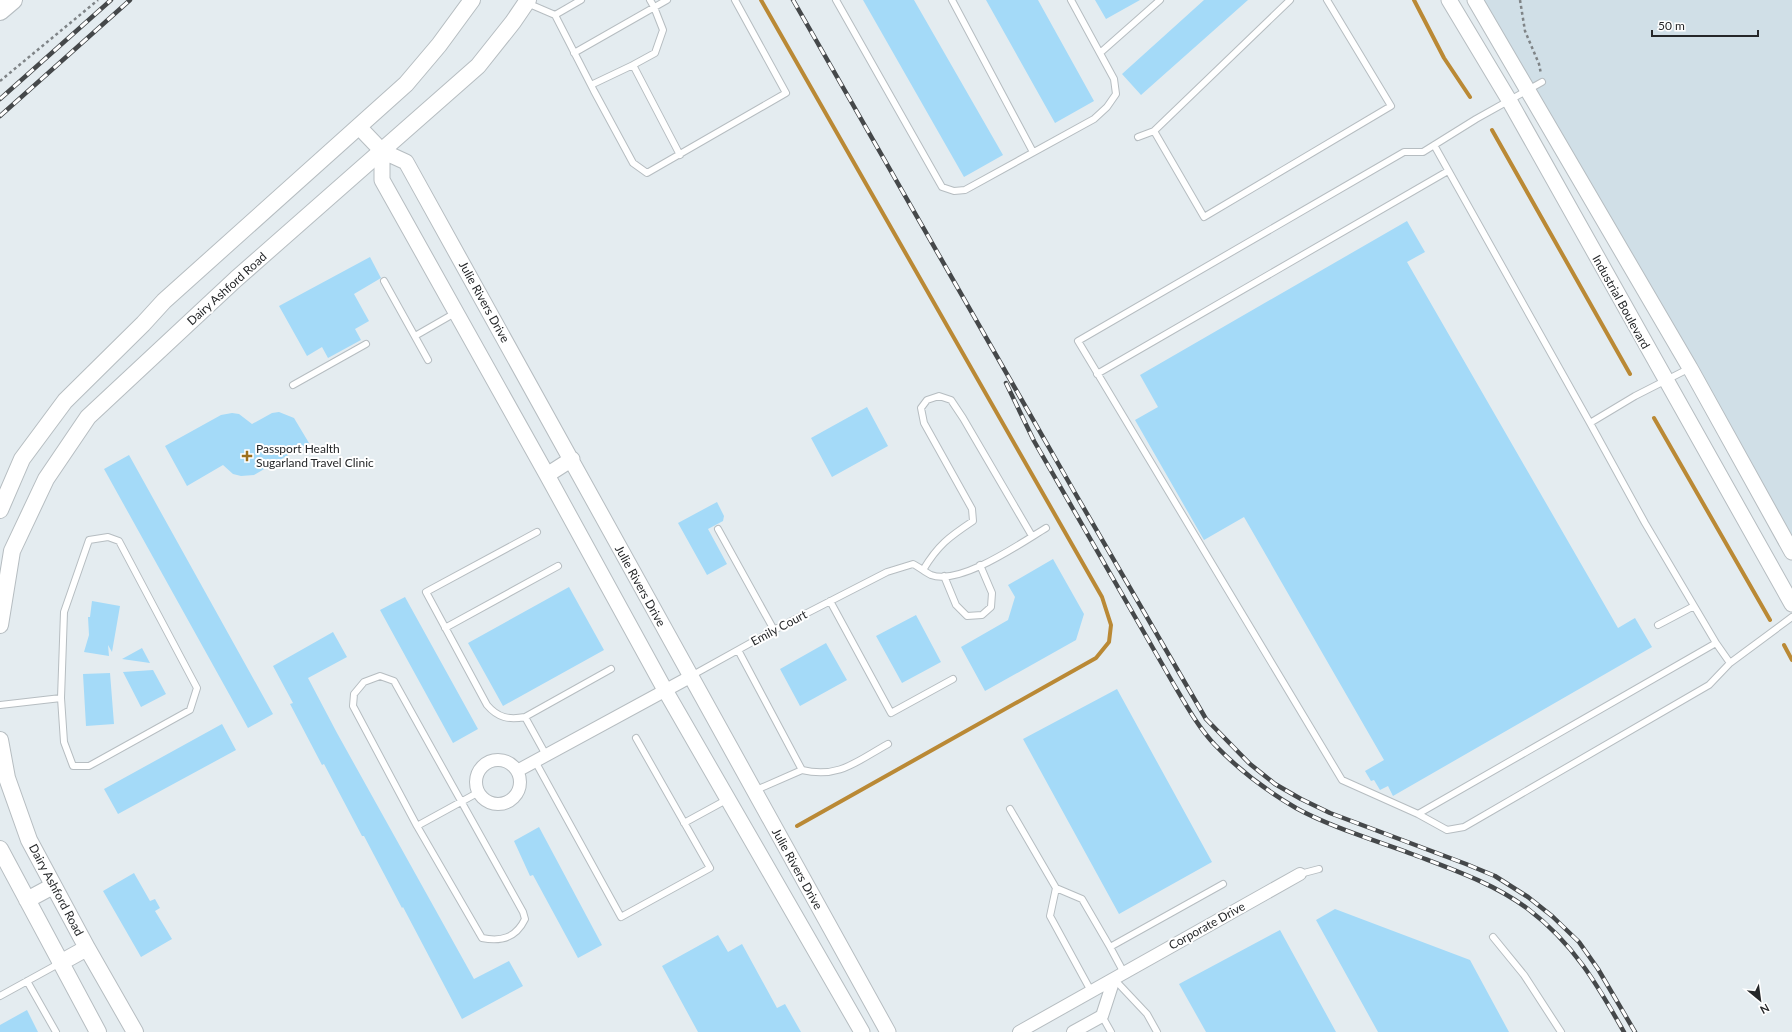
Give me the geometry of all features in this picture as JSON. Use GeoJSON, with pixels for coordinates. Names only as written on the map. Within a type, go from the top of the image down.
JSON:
{"type":"FeatureCollection","features":[{"type":"Feature","properties":{"kind":"main road"},"geometry":{"type":"LineString","coordinates":[[0,11],[13,0]]}},
{"type":"Feature","properties":{"kind":"main road"},"geometry":{"type":"LineString","coordinates":[[0,510],[22,459],[65,401],[144,324],[164,301],[406,84],[439,45],[472,0]]}},
{"type":"Feature","properties":{"kind":"main road","name":"Dairy Ashford Road"},"geometry":{"type":"LineString","coordinates":[[0,625],[12,550],[46,479],[88,417],[236,279],[478,66],[513,22],[527,1]]}},
{"type":"Feature","properties":{"kind":"main road","name":"Dairy Ashford Road"},"geometry":{"type":"LineString","coordinates":[[0,740],[7,778],[14,802],[29,840],[87,948],[135,1032]]}},
{"type":"Feature","properties":{"kind":"main road"},"geometry":{"type":"LineString","coordinates":[[0,849],[98,1032]]}},
{"type":"Feature","properties":{"kind":"main road"},"geometry":{"type":"LineString","coordinates":[[27,900],[53,886]]}},
{"type":"Feature","properties":{"kind":"main road"},"geometry":{"type":"LineString","coordinates":[[60,963],[87,948]]}},
{"type":"Feature","properties":{"kind":"street","name":"Industrial Boulevard"},"geometry":{"type":"LineString","coordinates":[[1449,0],[1509,100],[1792,604]]}},
{"type":"Feature","properties":{"kind":"street","name":"Industrial Boulevard"},"geometry":{"type":"LineString","coordinates":[[1475,0],[1690,368],[1792,552]]}},
{"type":"Feature","properties":{"kind":"street","name":"Julie Rivers Drive"},"geometry":{"type":"LineString","coordinates":[[359,127],[382,151],[406,162],[572,459],[753,791],[888,1032]]}},
{"type":"Feature","properties":{"kind":"street","name":"Julie Rivers Drive"},"geometry":{"type":"LineString","coordinates":[[382,151],[382,180],[547,474],[665,690],[862,1032]]}},
{"type":"Feature","properties":{"kind":"street"},"geometry":{"type":"LineString","coordinates":[[547,474],[572,459]]}},
{"type":"Feature","properties":{"kind":"street","name":"Emily Court"},"geometry":{"type":"LineString","coordinates":[[517,771],[690,677]]}},
{"type":"Feature","properties":{"kind":"street"},"geometry":{"type":"LineString","coordinates":[[491,761],[506,762],[512,765],[517,771],[519,777],[518,791],[508,801],[495,803],[488,802],[479,792],[476,785],[479,771],[484,765],[491,761]]}},
{"type":"Feature","properties":{"kind":"street"},"geometry":{"type":"LineString","coordinates":[[728,799],[753,791]]}},
{"type":"Feature","properties":{"kind":"street","name":"Corporate Drive"},"geometry":{"type":"LineString","coordinates":[[1020,1032],[1300,874]]}},
{"type":"Feature","properties":{"kind":"street"},"geometry":{"type":"LineString","coordinates":[[1073,1032],[1102,1016],[1119,976]]}},
{"type":"Feature","properties":{"kind":"lane"},"geometry":{"type":"LineString","coordinates":[[555,15],[581,0]]}},
{"type":"Feature","properties":{"kind":"lane"},"geometry":{"type":"LineString","coordinates":[[591,85],[655,54],[663,30],[650,0]]}},
{"type":"Feature","properties":{"kind":"lane"},"geometry":{"type":"LineString","coordinates":[[574,53],[667,0]]}},
{"type":"Feature","properties":{"kind":"lane"},"geometry":{"type":"LineString","coordinates":[[527,1],[555,15],[633,163],[647,173],[786,93],[735,0]]}},
{"type":"Feature","properties":{"kind":"lane"},"geometry":{"type":"LineString","coordinates":[[836,0],[942,187],[954,190],[965,190],[1094,119],[1107,107],[1116,94],[1114,79],[1071,0]]}},
{"type":"Feature","properties":{"kind":"lane"},"geometry":{"type":"LineString","coordinates":[[952,0],[1033,152]]}},
{"type":"Feature","properties":{"kind":"lane"},"geometry":{"type":"LineString","coordinates":[[1100,53],[1160,0]]}},
{"type":"Feature","properties":{"kind":"lane"},"geometry":{"type":"LineString","coordinates":[[1138,137],[1154,130],[1290,0]]}},
{"type":"Feature","properties":{"kind":"lane"},"geometry":{"type":"LineString","coordinates":[[1154,130],[1204,217],[1390,106],[1327,0]]}},
{"type":"Feature","properties":{"kind":"lane"},"geometry":{"type":"LineString","coordinates":[[633,65],[680,154]]}},
{"type":"Feature","properties":{"kind":"lane"},"geometry":{"type":"LineString","coordinates":[[1542,82],[1509,100],[1423,152],[1404,152],[1078,341],[1342,780],[1418,814],[1447,830],[1464,827],[1709,685],[1730,663],[1792,617]]}},
{"type":"Feature","properties":{"kind":"lane"},"geometry":{"type":"LineString","coordinates":[[1434,145],[1645,523],[1716,643],[1730,663]]}},
{"type":"Feature","properties":{"kind":"lane"},"geometry":{"type":"LineString","coordinates":[[1098,374],[1448,171]]}},
{"type":"Feature","properties":{"kind":"lane"},"geometry":{"type":"LineString","coordinates":[[384,281],[428,360]]}},
{"type":"Feature","properties":{"kind":"lane"},"geometry":{"type":"LineString","coordinates":[[415,336],[457,313]]}},
{"type":"Feature","properties":{"kind":"lane"},"geometry":{"type":"LineString","coordinates":[[293,385],[366,344]]}},
{"type":"Feature","properties":{"kind":"lane"},"geometry":{"type":"LineString","coordinates":[[1590,424],[1636,396],[1666,382],[1690,368]]}},
{"type":"Feature","properties":{"kind":"lane"},"geometry":{"type":"LineString","coordinates":[[923,570],[932,556],[948,537],[973,521],[972,509],[924,423],[921,408],[927,400],[939,396],[950,400],[963,418],[1032,536]]}},
{"type":"Feature","properties":{"kind":"lane","name":"Emily Court"},"geometry":{"type":"LineString","coordinates":[[690,677],[774,630],[886,572],[913,564],[932,575],[951,577],[980,566],[1046,528]]}},
{"type":"Feature","properties":{"kind":"lane"},"geometry":{"type":"LineString","coordinates":[[718,529],[774,630]]}},
{"type":"Feature","properties":{"kind":"lane"},"geometry":{"type":"LineString","coordinates":[[536,532],[426,592],[487,705],[493,712],[502,717],[513,719],[525,717],[611,669]]}},
{"type":"Feature","properties":{"kind":"lane"},"geometry":{"type":"LineString","coordinates":[[108,537],[119,541],[197,688],[190,710],[89,766],[73,766],[64,742],[61,698],[64,612],[89,540],[108,537]]}},
{"type":"Feature","properties":{"kind":"lane"},"geometry":{"type":"LineString","coordinates":[[445,628],[558,566]]}},
{"type":"Feature","properties":{"kind":"lane"},"geometry":{"type":"LineString","coordinates":[[944,576],[956,605],[967,616],[982,615],[991,607],[992,593],[980,566]]}},
{"type":"Feature","properties":{"kind":"lane"},"geometry":{"type":"LineString","coordinates":[[830,601],[892,713],[953,679]]}},
{"type":"Feature","properties":{"kind":"lane"},"geometry":{"type":"LineString","coordinates":[[1658,625],[1694,606]]}},
{"type":"Feature","properties":{"kind":"lane"},"geometry":{"type":"LineString","coordinates":[[1418,814],[1716,643]]}},
{"type":"Feature","properties":{"kind":"lane"},"geometry":{"type":"LineString","coordinates":[[738,650],[802,770]]}},
{"type":"Feature","properties":{"kind":"lane"},"geometry":{"type":"LineString","coordinates":[[380,676],[394,680],[462,801],[523,912],[525,919],[521,928],[512,935],[501,939],[491,940],[482,938],[417,826],[353,706],[354,694],[364,682],[380,676]]}},
{"type":"Feature","properties":{"kind":"lane"},"geometry":{"type":"LineString","coordinates":[[0,705],[61,698]]}},
{"type":"Feature","properties":{"kind":"lane"},"geometry":{"type":"LineString","coordinates":[[525,717],[546,755]]}},
{"type":"Feature","properties":{"kind":"lane"},"geometry":{"type":"LineString","coordinates":[[535,761],[621,917],[710,868],[636,738]]}},
{"type":"Feature","properties":{"kind":"lane"},"geometry":{"type":"LineString","coordinates":[[753,791],[802,770],[816,773],[830,773],[846,768],[888,744]]}},
{"type":"Feature","properties":{"kind":"lane"},"geometry":{"type":"LineString","coordinates":[[417,826],[479,792]]}},
{"type":"Feature","properties":{"kind":"lane"},"geometry":{"type":"LineString","coordinates":[[684,823],[728,799]]}},
{"type":"Feature","properties":{"kind":"lane"},"geometry":{"type":"LineString","coordinates":[[1010,809],[1056,888],[1082,899],[1110,947],[1119,976],[1147,1014],[1157,1032]]}},
{"type":"Feature","properties":{"kind":"lane"},"geometry":{"type":"LineString","coordinates":[[1300,874],[1319,869]]}},
{"type":"Feature","properties":{"kind":"lane"},"geometry":{"type":"LineString","coordinates":[[1110,947],[1223,884]]}},
{"type":"Feature","properties":{"kind":"lane"},"geometry":{"type":"LineString","coordinates":[[1056,888],[1050,916],[1091,991]]}},
{"type":"Feature","properties":{"kind":"lane"},"geometry":{"type":"LineString","coordinates":[[1493,937],[1524,975],[1561,1032]]}},
{"type":"Feature","properties":{"kind":"lane"},"geometry":{"type":"LineString","coordinates":[[0,996],[60,963]]}},
{"type":"Feature","properties":{"kind":"lane"},"geometry":{"type":"LineString","coordinates":[[28,980],[56,1032]]}},
{"type":"Feature","properties":{"kind":"lane"},"geometry":{"type":"LineString","coordinates":[[1102,1016],[1111,1032]]}},
{"type":"Feature","properties":{"kind":"path"},"geometry":{"type":"LineString","coordinates":[[0,81],[98,0]]}},
{"type":"Feature","properties":{"kind":"path"},"geometry":{"type":"LineString","coordinates":[[1520,0],[1524,32],[1538,64],[1542,82]]}},
{"type":"Feature","properties":{"kind":"shaded area"},"geometry":{"type":"Polygon","coordinates":[[[1481,0],[1792,0],[1792,536],[1481,0]]]}},
{"type":"Feature","properties":{"kind":"building"},"geometry":{"type":"Polygon","coordinates":[[[863,0],[914,0],[1003,155],[964,177],[863,0]]]}},
{"type":"Feature","properties":{"kind":"building"},"geometry":{"type":"Polygon","coordinates":[[[986,0],[1038,0],[1094,101],[1055,123],[986,0]]]}},
{"type":"Feature","properties":{"kind":"building"},"geometry":{"type":"Polygon","coordinates":[[[1095,0],[1140,0],[1106,19],[1095,0]]]}},
{"type":"Feature","properties":{"kind":"building"},"geometry":{"type":"Polygon","coordinates":[[[1204,0],[1248,0],[1141,95],[1122,74],[1204,0]]]}},
{"type":"Feature","properties":{"kind":"building"},"geometry":{"type":"Polygon","coordinates":[[[1407,221],[1425,252],[1407,262],[1618,628],[1635,618],[1652,647],[1393,796],[1388,786],[1380,790],[1374,780],[1371,781],[1365,771],[1384,760],[1244,517],[1204,540],[1135,420],[1158,407],[1140,375],[1407,221]]]}},
{"type":"Feature","properties":{"kind":"building"},"geometry":{"type":"Polygon","coordinates":[[[370,257],[381,278],[354,294],[369,321],[355,329],[361,340],[328,358],[322,347],[307,356],[279,306],[370,257]]]}},
{"type":"Feature","properties":{"kind":"building"},"geometry":{"type":"Polygon","coordinates":[[[867,407],[888,446],[832,477],[811,438],[867,407]]]}},
{"type":"Feature","properties":{"kind":"building"},"geometry":{"type":"Polygon","coordinates":[[[279,412],[294,418],[309,443],[254,475],[241,476],[233,474],[223,465],[187,486],[165,446],[221,415],[232,413],[239,414],[252,424],[272,413],[279,412]]]}},
{"type":"Feature","properties":{"kind":"building"},"geometry":{"type":"Polygon","coordinates":[[[129,455],[273,714],[248,728],[104,469],[129,455]]]}},
{"type":"Feature","properties":{"kind":"building"},"geometry":{"type":"Polygon","coordinates":[[[717,502],[724,516],[723,521],[708,529],[727,564],[707,575],[678,523],[717,502]]]}},
{"type":"Feature","properties":{"kind":"building"},"geometry":{"type":"Polygon","coordinates":[[[1053,559],[1084,614],[1076,640],[985,691],[961,647],[1008,620],[1015,597],[1008,585],[1053,559]]]}},
{"type":"Feature","properties":{"kind":"building"},"geometry":{"type":"Polygon","coordinates":[[[569,587],[604,650],[503,706],[468,643],[569,587]]]}},
{"type":"Feature","properties":{"kind":"building"},"geometry":{"type":"Polygon","coordinates":[[[405,597],[478,729],[453,743],[380,610],[405,597]]]}},
{"type":"Feature","properties":{"kind":"building"},"geometry":{"type":"Polygon","coordinates":[[[92,601],[120,606],[112,652],[108,645],[109,656],[84,652],[89,635],[88,617],[90,617],[92,601]]]}},
{"type":"Feature","properties":{"kind":"building"},"geometry":{"type":"Polygon","coordinates":[[[916,615],[941,662],[902,683],[876,636],[916,615]]]}},
{"type":"Feature","properties":{"kind":"building"},"geometry":{"type":"Polygon","coordinates":[[[333,632],[347,657],[308,678],[337,733],[474,979],[509,961],[523,986],[462,1019],[364,836],[362,836],[324,764],[322,765],[290,704],[293,703],[273,666],[333,632]]]}},
{"type":"Feature","properties":{"kind":"building"},"geometry":{"type":"Polygon","coordinates":[[[826,643],[847,680],[800,706],[780,669],[826,643]]]}},
{"type":"Feature","properties":{"kind":"building"},"geometry":{"type":"Polygon","coordinates":[[[142,648],[150,663],[122,659],[142,648]]]}},
{"type":"Feature","properties":{"kind":"building"},"geometry":{"type":"Polygon","coordinates":[[[153,670],[166,694],[141,707],[123,672],[153,670]]]}},
{"type":"Feature","properties":{"kind":"building"},"geometry":{"type":"Polygon","coordinates":[[[110,673],[114,724],[86,726],[83,674],[110,673]]]}},
{"type":"Feature","properties":{"kind":"building"},"geometry":{"type":"Polygon","coordinates":[[[1117,689],[1212,862],[1119,914],[1023,739],[1117,689]]]}},
{"type":"Feature","properties":{"kind":"building"},"geometry":{"type":"Polygon","coordinates":[[[222,724],[236,750],[118,814],[104,789],[222,724]]]}},
{"type":"Feature","properties":{"kind":"building"},"geometry":{"type":"Polygon","coordinates":[[[539,827],[602,945],[578,958],[533,875],[530,876],[514,841],[539,827]]]}},
{"type":"Feature","properties":{"kind":"building"},"geometry":{"type":"Polygon","coordinates":[[[134,873],[150,901],[155,899],[160,908],[155,911],[172,939],[141,957],[103,891],[134,873]]]}},
{"type":"Feature","properties":{"kind":"building"},"geometry":{"type":"Polygon","coordinates":[[[1335,909],[1470,960],[1509,1032],[1378,1032],[1316,920],[1335,909]]]}},
{"type":"Feature","properties":{"kind":"building"},"geometry":{"type":"Polygon","coordinates":[[[1280,930],[1336,1032],[1206,1032],[1179,984],[1280,930]]]}},
{"type":"Feature","properties":{"kind":"building"},"geometry":{"type":"Polygon","coordinates":[[[718,935],[728,952],[742,944],[777,1008],[785,1004],[801,1032],[698,1032],[662,966],[718,935]]]}},
{"type":"Feature","properties":{"kind":"building"},"geometry":{"type":"Polygon","coordinates":[[[27,1010],[38,1032],[0,1032],[0,1025],[27,1010]]]}},
{"type":"Feature","properties":{"kind":"waterway"},"geometry":{"type":"LineString","coordinates":[[761,0],[1102,597],[1111,625],[1109,642],[1096,658],[797,826]]}},
{"type":"Feature","properties":{"kind":"waterway"},"geometry":{"type":"LineString","coordinates":[[1414,0],[1444,58],[1470,97]]}},
{"type":"Feature","properties":{"kind":"waterway"},"geometry":{"type":"LineString","coordinates":[[1492,130],[1630,374]]}},
{"type":"Feature","properties":{"kind":"waterway"},"geometry":{"type":"LineString","coordinates":[[1654,418],[1770,620]]}},
{"type":"Feature","properties":{"kind":"waterway"},"geometry":{"type":"LineString","coordinates":[[1784,645],[1792,660]]}},
{"type":"Feature","properties":{"kind":"railway"},"geometry":{"type":"LineString","coordinates":[[0,99],[111,0]]}},
{"type":"Feature","properties":{"kind":"railway"},"geometry":{"type":"LineString","coordinates":[[0,116],[130,0]]}},
{"type":"Feature","properties":{"kind":"railway"},"geometry":{"type":"LineString","coordinates":[[793,0],[1206,719],[1250,764],[1275,784],[1301,799],[1330,813],[1495,876],[1528,897],[1552,916],[1579,942],[1598,969],[1635,1032]]}},
{"type":"Feature","properties":{"kind":"railway"},"geometry":{"type":"LineString","coordinates":[[1006,383],[1034,441],[1173,683],[1198,723],[1215,745],[1254,780],[1296,808],[1325,822],[1476,879],[1516,900],[1544,922],[1571,950],[1594,981],[1624,1032]]}},
{"type":"Feature","properties":{"kind":"place","name":"Passport Health Sugarland Travel Clinic"},"geometry":{"type":"Point","coordinates":[247,456]}}]}
